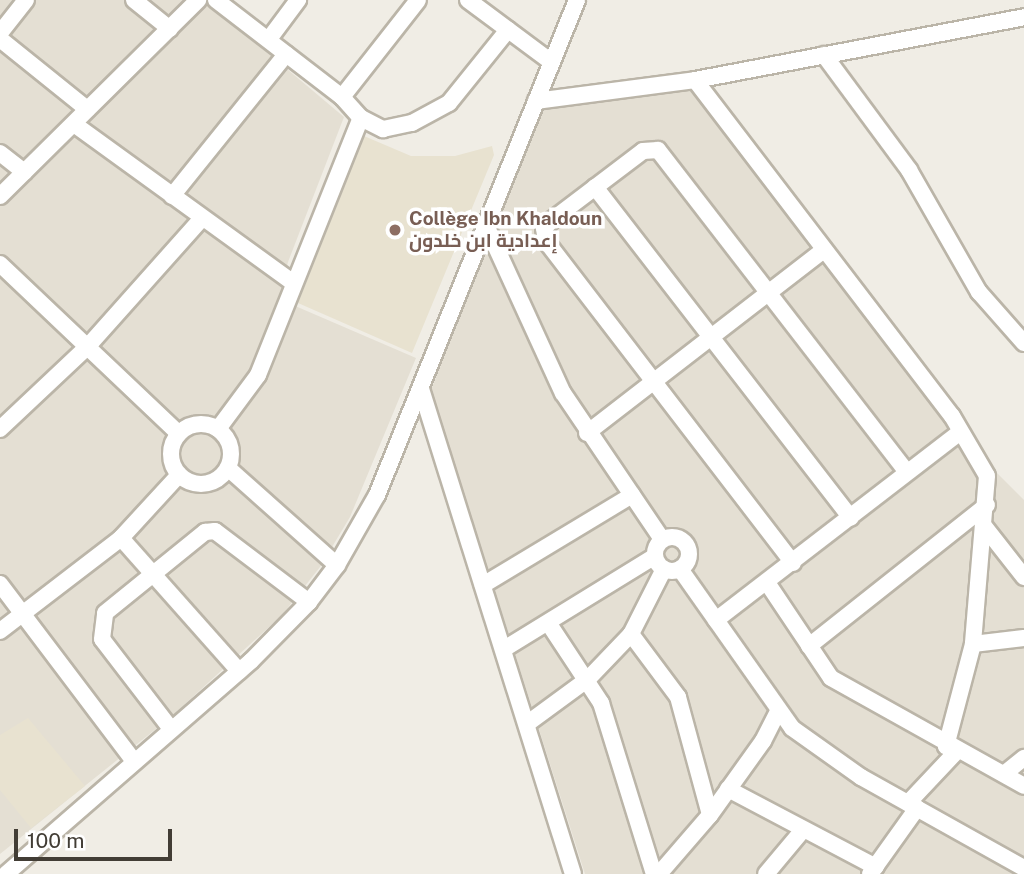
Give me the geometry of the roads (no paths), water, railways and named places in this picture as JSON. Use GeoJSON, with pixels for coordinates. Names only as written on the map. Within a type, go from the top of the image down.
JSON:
{"type":"FeatureCollection","features":[{"type":"Feature","properties":{"kind":"street"},"geometry":{"type":"LineString","coordinates":[[0,33],[26,0]]}},
{"type":"Feature","properties":{"kind":"street"},"geometry":{"type":"LineString","coordinates":[[134,0],[170,29]]}},
{"type":"Feature","properties":{"kind":"street"},"geometry":{"type":"LineString","coordinates":[[0,196],[198,0]]}},
{"type":"Feature","properties":{"kind":"street"},"geometry":{"type":"LineString","coordinates":[[216,0],[269,38],[342,97],[361,118],[375,127],[395,129],[442,107],[458,95],[508,30]]}},
{"type":"Feature","properties":{"kind":"street"},"geometry":{"type":"LineString","coordinates":[[269,38],[298,0]]}},
{"type":"Feature","properties":{"kind":"street"},"geometry":{"type":"LineString","coordinates":[[342,97],[418,0]]}},
{"type":"Feature","properties":{"kind":"street"},"geometry":{"type":"LineString","coordinates":[[468,0],[550,61]]}},
{"type":"Feature","properties":{"kind":"street"},"geometry":{"type":"LineString","coordinates":[[7,869],[239,671],[309,602],[337,565],[366,520],[577,0]]}},
{"type":"Feature","properties":{"kind":"street"},"geometry":{"type":"LineString","coordinates":[[536,101],[695,80],[1024,17]]}},
{"type":"Feature","properties":{"kind":"street"},"geometry":{"type":"LineString","coordinates":[[0,39],[87,109]]}},
{"type":"Feature","properties":{"kind":"street"},"geometry":{"type":"LineString","coordinates":[[172,196],[286,54]]}},
{"type":"Feature","properties":{"kind":"street"},"geometry":{"type":"LineString","coordinates":[[824,55],[909,170],[979,292],[1024,343]]}},
{"type":"Feature","properties":{"kind":"street"},"geometry":{"type":"LineString","coordinates":[[695,80],[953,416],[959,433],[987,476],[987,505],[974,643],[951,749],[912,805],[873,870],[728,789]]}},
{"type":"Feature","properties":{"kind":"street"},"geometry":{"type":"LineString","coordinates":[[218,429],[257,374],[361,118]]}},
{"type":"Feature","properties":{"kind":"street"},"geometry":{"type":"LineString","coordinates":[[74,124],[294,283]]}},
{"type":"Feature","properties":{"kind":"street"},"geometry":{"type":"LineString","coordinates":[[793,563],[546,241],[544,228],[595,187],[643,150],[659,150],[907,472]]}},
{"type":"Feature","properties":{"kind":"street"},"geometry":{"type":"LineString","coordinates":[[0,153],[24,172]]}},
{"type":"Feature","properties":{"kind":"street"},"geometry":{"type":"LineString","coordinates":[[595,187],[709,339],[850,518]]}},
{"type":"Feature","properties":{"kind":"street"},"geometry":{"type":"LineString","coordinates":[[0,429],[89,345],[202,218]]}},
{"type":"Feature","properties":{"kind":"street"},"geometry":{"type":"LineString","coordinates":[[485,223],[540,349],[587,433],[662,539],[666,564],[716,620],[778,711],[820,750],[1024,868]]}},
{"type":"Feature","properties":{"kind":"street"},"geometry":{"type":"LineString","coordinates":[[587,433],[824,250]]}},
{"type":"Feature","properties":{"kind":"street"},"geometry":{"type":"LineString","coordinates":[[0,264],[89,345],[178,433]]}},
{"type":"Feature","properties":{"kind":"street"},"geometry":{"type":"LineString","coordinates":[[421,389],[505,649],[573,874]]}},
{"type":"Feature","properties":{"kind":"street"},"geometry":{"type":"LineString","coordinates":[[228,468],[205,484],[179,475],[170,454],[178,433],[197,423],[218,429],[228,439],[228,468],[337,565]]}},
{"type":"Feature","properties":{"kind":"street"},"geometry":{"type":"LineString","coordinates":[[716,620],[768,584],[959,433]]}},
{"type":"Feature","properties":{"kind":"street"},"geometry":{"type":"LineString","coordinates":[[0,631],[121,538],[179,475]]}},
{"type":"Feature","properties":{"kind":"street"},"geometry":{"type":"LineString","coordinates":[[483,585],[632,495]]}},
{"type":"Feature","properties":{"kind":"street"},"geometry":{"type":"LineString","coordinates":[[809,646],[987,505]]}},
{"type":"Feature","properties":{"kind":"street"},"geometry":{"type":"LineString","coordinates":[[984,526],[1024,577]]}},
{"type":"Feature","properties":{"kind":"street"},"geometry":{"type":"LineString","coordinates":[[171,729],[102,639],[100,627],[105,613],[205,532],[215,531],[309,602]]}},
{"type":"Feature","properties":{"kind":"street"},"geometry":{"type":"LineString","coordinates":[[121,538],[239,671]]}},
{"type":"Feature","properties":{"kind":"street"},"geometry":{"type":"LineString","coordinates":[[505,649],[666,564],[688,560],[686,544],[677,538],[662,539]]}},
{"type":"Feature","properties":{"kind":"street"},"geometry":{"type":"LineString","coordinates":[[528,723],[588,679],[631,634],[666,564]]}},
{"type":"Feature","properties":{"kind":"street"},"geometry":{"type":"LineString","coordinates":[[0,584],[134,761]]}},
{"type":"Feature","properties":{"kind":"street"},"geometry":{"type":"LineString","coordinates":[[768,584],[809,646],[843,687],[951,749],[1024,786]]}},
{"type":"Feature","properties":{"kind":"street"},"geometry":{"type":"LineString","coordinates":[[549,624],[588,679],[611,728],[656,874]]}},
{"type":"Feature","properties":{"kind":"street"},"geometry":{"type":"LineString","coordinates":[[631,634],[678,697],[710,815]]}},
{"type":"Feature","properties":{"kind":"street"},"geometry":{"type":"LineString","coordinates":[[974,643],[1024,638]]}},
{"type":"Feature","properties":{"kind":"street"},"geometry":{"type":"LineString","coordinates":[[656,874],[710,815],[763,741],[778,711]]}},
{"type":"Feature","properties":{"kind":"street"},"geometry":{"type":"LineString","coordinates":[[1004,774],[1024,758]]}},
{"type":"Feature","properties":{"kind":"street"},"geometry":{"type":"LineString","coordinates":[[766,874],[802,831]]}},
{"type":"Feature","properties":{"kind":"place","name":"Collège Ibn Khaldoun إعدادية ابن خلدون"},"geometry":{"type":"Point","coordinates":[395,230]}}]}
